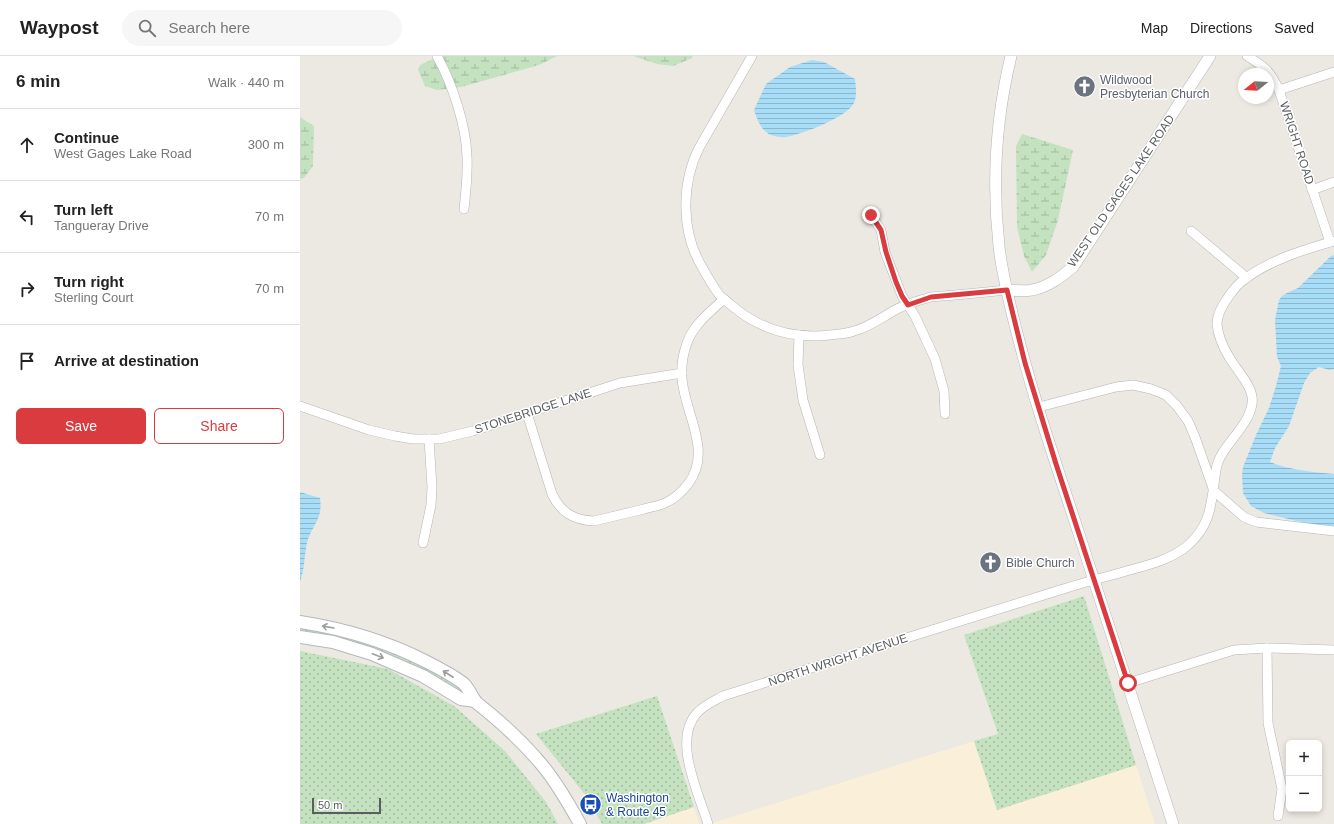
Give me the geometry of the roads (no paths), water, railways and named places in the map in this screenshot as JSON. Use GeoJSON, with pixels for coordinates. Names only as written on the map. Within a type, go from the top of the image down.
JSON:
{"type":"FeatureCollection","features":[{"type":"Feature","properties":{"kind":"main road"},"geometry":{"type":"LineString","coordinates":[[300,622],[355,633],[406,652],[441,669],[461,682],[468,688],[475,701],[511,732],[543,766],[564,796],[580,824]]}},
{"type":"Feature","properties":{"kind":"main road"},"geometry":{"type":"LineString","coordinates":[[300,636],[333,642],[372,654],[423,676],[462,700],[475,701]]}},
{"type":"Feature","properties":{"kind":"street"},"geometry":{"type":"LineString","coordinates":[[437,56],[449,83],[463,129],[467,155],[467,180],[464,209]]}},
{"type":"Feature","properties":{"kind":"street"},"geometry":{"type":"LineString","coordinates":[[752,56],[699,148],[692,162],[687,184],[686,212],[688,232],[698,261],[718,294],[739,312],[777,331],[798,335],[816,336],[853,332],[878,321],[898,309],[931,297],[1007,290]]}},
{"type":"Feature","properties":{"kind":"street"},"geometry":{"type":"LineString","coordinates":[[1011,56],[1002,102],[995,182],[999,248],[1007,290],[1025,363],[1173,824]]}},
{"type":"Feature","properties":{"kind":"street","name":"WEST OLD GAGES LAKE ROAD"},"geometry":{"type":"LineString","coordinates":[[1007,290],[1031,290],[1048,285],[1073,267],[1210,56]]}},
{"type":"Feature","properties":{"kind":"street","name":"WRIGHT ROAD"},"geometry":{"type":"LineString","coordinates":[[1247,56],[1265,67],[1273,77],[1280,90],[1312,190],[1332,241]]}},
{"type":"Feature","properties":{"kind":"street"},"geometry":{"type":"LineString","coordinates":[[1280,90],[1334,72]]}},
{"type":"Feature","properties":{"kind":"street"},"geometry":{"type":"LineString","coordinates":[[1312,190],[1334,182]]}},
{"type":"Feature","properties":{"kind":"street"},"geometry":{"type":"LineString","coordinates":[[871,215],[881,230],[886,252],[902,296],[935,359],[944,390],[945,414]]}},
{"type":"Feature","properties":{"kind":"street"},"geometry":{"type":"LineString","coordinates":[[1191,231],[1247,278]]}},
{"type":"Feature","properties":{"kind":"street","name":"NORTH WRIGHT AVENUE"},"geometry":{"type":"LineString","coordinates":[[708,824],[689,762],[686,738],[692,719],[698,712],[711,702],[723,696],[873,648],[1151,564],[1185,548],[1199,535],[1210,514],[1216,467],[1225,451],[1246,421],[1253,402],[1250,385],[1240,374],[1220,340],[1217,323],[1221,307],[1239,283],[1277,260],[1332,241]]}},
{"type":"Feature","properties":{"kind":"street"},"geometry":{"type":"LineString","coordinates":[[527,413],[552,494],[556,503],[561,509],[584,520],[594,520],[665,504],[676,497],[684,489],[692,479],[698,464],[699,448],[682,380],[683,358],[688,341],[694,329],[724,299]]}},
{"type":"Feature","properties":{"kind":"street"},"geometry":{"type":"LineString","coordinates":[[798,335],[798,365],[803,400],[820,455]]}},
{"type":"Feature","properties":{"kind":"street","name":"STONEBRIDGE LANE"},"geometry":{"type":"LineString","coordinates":[[300,406],[369,430],[395,436],[439,439],[473,431],[620,383],[682,373]]}},
{"type":"Feature","properties":{"kind":"street"},"geometry":{"type":"LineString","coordinates":[[1039,407],[1116,387],[1133,385],[1151,389],[1166,395],[1188,421],[1214,491],[1244,518],[1256,522],[1334,532]]}},
{"type":"Feature","properties":{"kind":"street"},"geometry":{"type":"LineString","coordinates":[[423,543],[431,505],[432,487],[429,439]]}},
{"type":"Feature","properties":{"kind":"street"},"geometry":{"type":"LineString","coordinates":[[1128,683],[1234,650],[1267,648],[1334,650]]}},
{"type":"Feature","properties":{"kind":"street"},"geometry":{"type":"LineString","coordinates":[[1267,648],[1268,723],[1282,789],[1278,816]]}},
{"type":"Feature","properties":{"kind":"water"},"geometry":{"type":"Polygon","coordinates":[[[812,60],[824,62],[855,79],[856,94],[854,103],[849,109],[833,120],[802,133],[784,137],[771,135],[765,131],[760,124],[754,110],[766,84],[790,67],[812,60]]]}},
{"type":"Feature","properties":{"kind":"water"},"geometry":{"type":"Polygon","coordinates":[[[1334,255],[1334,369],[1330,370],[1319,367],[1310,373],[1304,383],[1289,426],[1275,448],[1270,462],[1293,469],[1334,474],[1334,526],[1309,524],[1264,513],[1251,506],[1243,493],[1242,476],[1243,467],[1269,408],[1281,366],[1277,357],[1275,320],[1279,300],[1283,295],[1298,288],[1331,256],[1334,255]]]}},
{"type":"Feature","properties":{"kind":"water"},"geometry":{"type":"Polygon","coordinates":[[[300,492],[320,498],[321,505],[319,516],[308,539],[300,582],[300,492]]]}},
{"type":"Feature","properties":{"kind":"place","name":"Wildwood Presbyterian Church"},"geometry":{"type":"Point","coordinates":[1085,87]}},
{"type":"Feature","properties":{"kind":"place","name":"Bible Church"},"geometry":{"type":"Point","coordinates":[990,563]}},
{"type":"Feature","properties":{"kind":"place","name":"Washington & Route 45"},"geometry":{"type":"Point","coordinates":[590,805]}}]}
